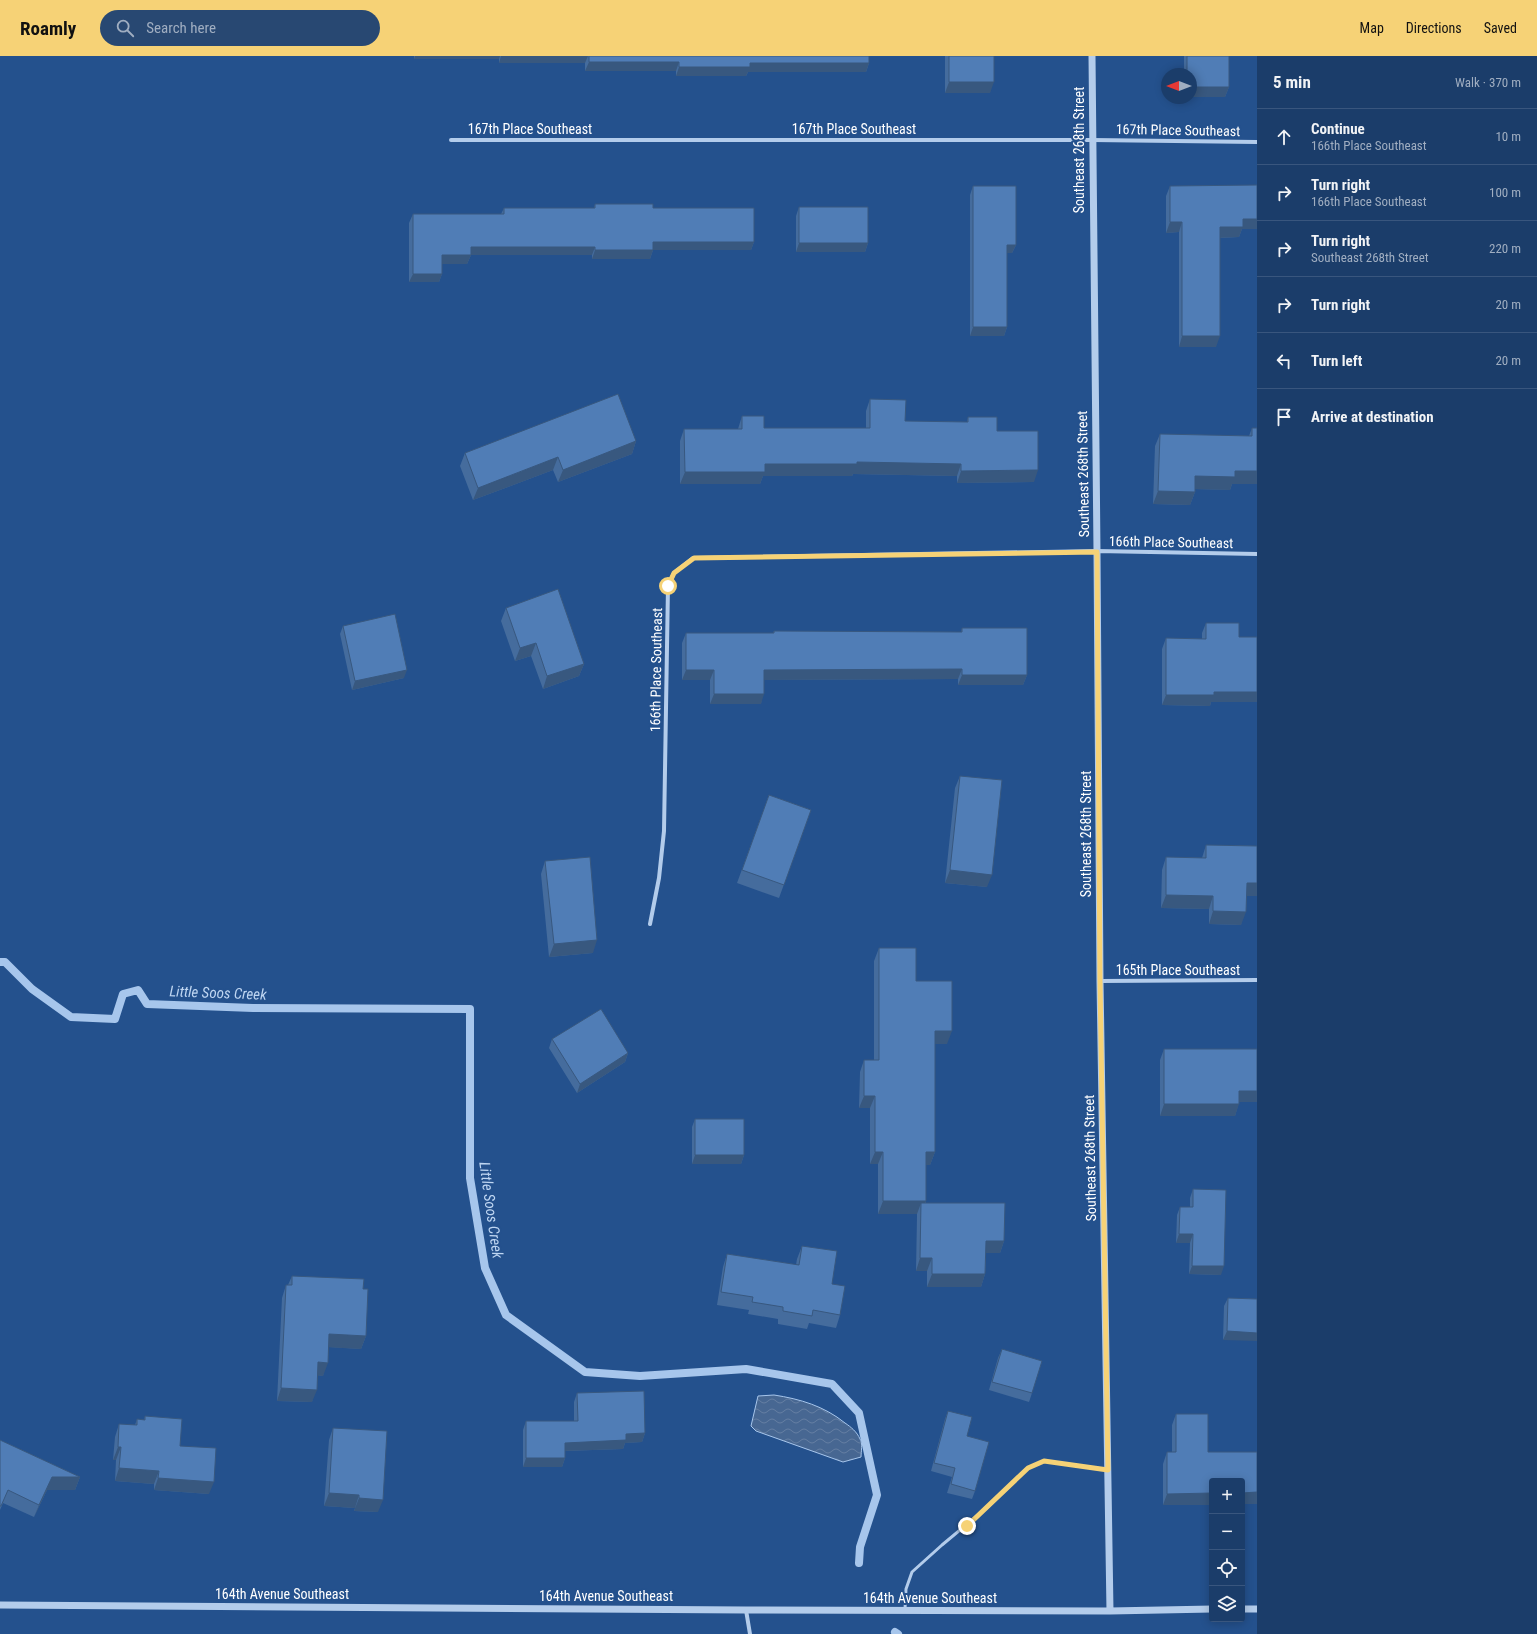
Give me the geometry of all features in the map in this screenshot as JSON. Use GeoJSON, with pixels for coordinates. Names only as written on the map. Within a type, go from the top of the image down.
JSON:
{"type":"FeatureCollection","features":[{"type":"Feature","properties":{"kind":"street","name":"Southeast 268th Street"},"geometry":{"type":"LineString","coordinates":[[1092,56],[1100,981],[1110,1611]]}},
{"type":"Feature","properties":{"kind":"street","name":"167th Place Southeast"},"geometry":{"type":"LineString","coordinates":[[451,140],[1092,140],[1257,142]]}},
{"type":"Feature","properties":{"kind":"street","name":"166th Place Southeast"},"geometry":{"type":"LineString","coordinates":[[650,924],[659,878],[664,831],[668,586],[674,573],[694,558],[1097,552],[1257,554]]}},
{"type":"Feature","properties":{"kind":"street","name":"165th Place Southeast"},"geometry":{"type":"LineString","coordinates":[[1100,981],[1257,980]]}},
{"type":"Feature","properties":{"kind":"street","name":"164th Avenue Southeast"},"geometry":{"type":"LineString","coordinates":[[0,1605],[746,1610],[1209,1610]]}},
{"type":"Feature","properties":{"kind":"street"},"geometry":{"type":"LineString","coordinates":[[1245,1609],[1257,1609]]}},
{"type":"Feature","properties":{"kind":"street"},"geometry":{"type":"LineString","coordinates":[[746,1610],[750,1634]]}},
{"type":"Feature","properties":{"kind":"lane"},"geometry":{"type":"LineString","coordinates":[[905,1610],[906,1589],[912,1572],[942,1545],[990,1506],[1028,1468],[1044,1461],[1108,1470]]}},
{"type":"Feature","properties":{"kind":"water"},"geometry":{"type":"Polygon","coordinates":[[[774,1395],[811,1404],[837,1417],[852,1428],[859,1436],[862,1448],[861,1457],[843,1462],[756,1431],[751,1426],[758,1396],[774,1395]]]}},
{"type":"Feature","properties":{"kind":"building"},"geometry":{"type":"Polygon","coordinates":[[[589,56],[869,56],[869,63],[750,63],[750,67],[679,67],[679,62],[589,62],[589,56]]]}},
{"type":"Feature","properties":{"kind":"building"},"geometry":{"type":"Polygon","coordinates":[[[949,56],[994,56],[994,82],[949,82],[949,56]]]}},
{"type":"Feature","properties":{"kind":"building"},"geometry":{"type":"Polygon","coordinates":[[[1187,56],[1229,56],[1229,87],[1197,87],[1197,68],[1187,68],[1187,56]]]}},
{"type":"Feature","properties":{"kind":"building"},"geometry":{"type":"Polygon","coordinates":[[[1257,185],[1257,219],[1243,219],[1243,227],[1220,227],[1220,336],[1182,336],[1182,222],[1170,222],[1170,186],[1257,185]]]}},
{"type":"Feature","properties":{"kind":"building"},"geometry":{"type":"Polygon","coordinates":[[[973,186],[1016,186],[1016,245],[1007,245],[1007,327],[973,327],[973,186]]]}},
{"type":"Feature","properties":{"kind":"building"},"geometry":{"type":"Polygon","coordinates":[[[595,204],[653,204],[653,208],[754,208],[754,242],[653,242],[653,250],[595,250],[595,247],[471,247],[471,255],[442,255],[442,274],[413,274],[413,214],[504,214],[504,208],[595,208],[595,204]]]}},
{"type":"Feature","properties":{"kind":"building"},"geometry":{"type":"Polygon","coordinates":[[[799,207],[868,207],[868,243],[799,243],[799,207]]]}},
{"type":"Feature","properties":{"kind":"building"},"geometry":{"type":"Polygon","coordinates":[[[618,394],[636,441],[563,470],[558,457],[478,488],[465,453],[618,394]]]}},
{"type":"Feature","properties":{"kind":"building"},"geometry":{"type":"Polygon","coordinates":[[[870,399],[906,400],[905,421],[968,422],[968,417],[997,417],[997,431],[1038,431],[1038,470],[961,471],[961,464],[857,462],[857,464],[765,464],[765,472],[685,472],[684,429],[742,429],[742,416],[764,416],[764,428],[870,428],[870,399]]]}},
{"type":"Feature","properties":{"kind":"building"},"geometry":{"type":"Polygon","coordinates":[[[1252,428],[1257,428],[1257,471],[1235,471],[1235,477],[1195,476],[1195,492],[1158,491],[1160,434],[1252,436],[1252,428]]]}},
{"type":"Feature","properties":{"kind":"building"},"geometry":{"type":"Polygon","coordinates":[[[558,589],[584,664],[547,676],[536,643],[520,648],[506,608],[558,589]]]}},
{"type":"Feature","properties":{"kind":"building"},"geometry":{"type":"Polygon","coordinates":[[[395,614],[407,670],[355,681],[343,626],[395,614]]]}},
{"type":"Feature","properties":{"kind":"building"},"geometry":{"type":"Polygon","coordinates":[[[1206,623],[1239,623],[1239,637],[1257,637],[1257,692],[1214,692],[1214,695],[1166,695],[1166,638],[1206,639],[1206,623]]]}},
{"type":"Feature","properties":{"kind":"building"},"geometry":{"type":"Polygon","coordinates":[[[962,628],[1027,628],[1027,675],[962,675],[962,669],[764,670],[764,694],[714,694],[714,670],[686,670],[686,633],[774,633],[774,631],[962,632],[962,628]]]}},
{"type":"Feature","properties":{"kind":"building"},"geometry":{"type":"Polygon","coordinates":[[[960,776],[1002,780],[992,875],[950,870],[960,776]]]}},
{"type":"Feature","properties":{"kind":"building"},"geometry":{"type":"Polygon","coordinates":[[[769,795],[811,810],[784,885],[742,870],[769,795]]]}},
{"type":"Feature","properties":{"kind":"building"},"geometry":{"type":"Polygon","coordinates":[[[1206,845],[1257,846],[1257,883],[1247,883],[1246,912],[1213,911],[1213,896],[1166,895],[1166,857],[1206,858],[1206,845]]]}},
{"type":"Feature","properties":{"kind":"building"},"geometry":{"type":"Polygon","coordinates":[[[590,857],[597,940],[554,944],[545,861],[590,857]]]}},
{"type":"Feature","properties":{"kind":"building"},"geometry":{"type":"Polygon","coordinates":[[[879,948],[916,948],[916,981],[952,981],[952,1031],[935,1031],[935,1152],[926,1152],[926,1201],[883,1201],[883,1152],[875,1152],[875,1096],[864,1096],[864,1060],[879,1060],[879,948]]]}},
{"type":"Feature","properties":{"kind":"building"},"geometry":{"type":"Polygon","coordinates":[[[601,1009],[628,1053],[580,1084],[552,1039],[601,1009]]]}},
{"type":"Feature","properties":{"kind":"building"},"geometry":{"type":"Polygon","coordinates":[[[1164,1049],[1257,1049],[1257,1091],[1239,1091],[1239,1104],[1164,1104],[1164,1049]]]}},
{"type":"Feature","properties":{"kind":"building"},"geometry":{"type":"Polygon","coordinates":[[[695,1119],[744,1119],[744,1155],[695,1155],[695,1119]]]}},
{"type":"Feature","properties":{"kind":"building"},"geometry":{"type":"Polygon","coordinates":[[[1193,1189],[1226,1190],[1224,1266],[1192,1266],[1193,1234],[1179,1234],[1180,1207],[1193,1207],[1193,1189]]]}},
{"type":"Feature","properties":{"kind":"building"},"geometry":{"type":"Polygon","coordinates":[[[921,1203],[1005,1203],[1004,1241],[986,1241],[985,1274],[932,1274],[932,1258],[920,1258],[921,1203]]]}},
{"type":"Feature","properties":{"kind":"building"},"geometry":{"type":"Polygon","coordinates":[[[802,1246],[837,1251],[832,1284],[845,1286],[840,1315],[813,1310],[812,1316],[783,1311],[783,1307],[752,1302],[753,1297],[721,1292],[727,1254],[799,1265],[802,1246]]]}},
{"type":"Feature","properties":{"kind":"building"},"geometry":{"type":"Polygon","coordinates":[[[292,1276],[364,1279],[363,1289],[368,1289],[366,1336],[329,1334],[328,1363],[318,1362],[317,1390],[281,1388],[286,1285],[292,1285],[292,1276]]]}},
{"type":"Feature","properties":{"kind":"building"},"geometry":{"type":"Polygon","coordinates":[[[1228,1298],[1257,1299],[1257,1333],[1227,1331],[1228,1298]]]}},
{"type":"Feature","properties":{"kind":"building"},"geometry":{"type":"Polygon","coordinates":[[[1002,1349],[1042,1361],[1032,1393],[992,1382],[1002,1349]]]}},
{"type":"Feature","properties":{"kind":"building"},"geometry":{"type":"Polygon","coordinates":[[[644,1391],[645,1433],[626,1434],[626,1440],[565,1443],[565,1458],[526,1458],[526,1421],[578,1421],[577,1393],[644,1391]]]}},
{"type":"Feature","properties":{"kind":"building"},"geometry":{"type":"Polygon","coordinates":[[[948,1411],[972,1417],[967,1436],[989,1442],[975,1491],[951,1484],[955,1468],[934,1463],[948,1411]]]}},
{"type":"Feature","properties":{"kind":"building"},"geometry":{"type":"Polygon","coordinates":[[[1176,1414],[1208,1414],[1208,1452],[1257,1452],[1257,1492],[1245,1493],[1245,1478],[1209,1478],[1209,1493],[1167,1494],[1167,1452],[1176,1452],[1176,1414]]]}},
{"type":"Feature","properties":{"kind":"building"},"geometry":{"type":"Polygon","coordinates":[[[145,1416],[182,1419],[180,1446],[216,1448],[214,1482],[158,1478],[159,1471],[119,1468],[121,1447],[118,1447],[119,1424],[137,1425],[137,1419],[145,1420],[145,1416]]]}},
{"type":"Feature","properties":{"kind":"building"},"geometry":{"type":"Polygon","coordinates":[[[333,1428],[387,1431],[383,1500],[359,1498],[359,1495],[329,1493],[333,1428]]]}},
{"type":"Feature","properties":{"kind":"building"},"geometry":{"type":"Polygon","coordinates":[[[0,1440],[80,1477],[52,1477],[39,1505],[8,1490],[0,1506],[0,1440]]]}},
{"type":"Feature","properties":{"kind":"waterway","name":"Little Soos Creek"},"geometry":{"type":"LineString","coordinates":[[0,962],[5,962],[32,989],[71,1017],[115,1019],[123,994],[138,990],[147,1004],[253,1008],[470,1009],[470,1178],[485,1268],[506,1315],[585,1372],[640,1376],[746,1369],[832,1384],[859,1413],[877,1495],[860,1547],[859,1563]]}},
{"type":"Feature","properties":{"kind":"route"},"geometry":{"type":"LineString","coordinates":[[668,586],[674,573],[694,558],[1097,552],[1100,981],[1108,1470],[1044,1461],[1028,1468],[1010,1484],[990,1506],[967,1526]]}}]}
